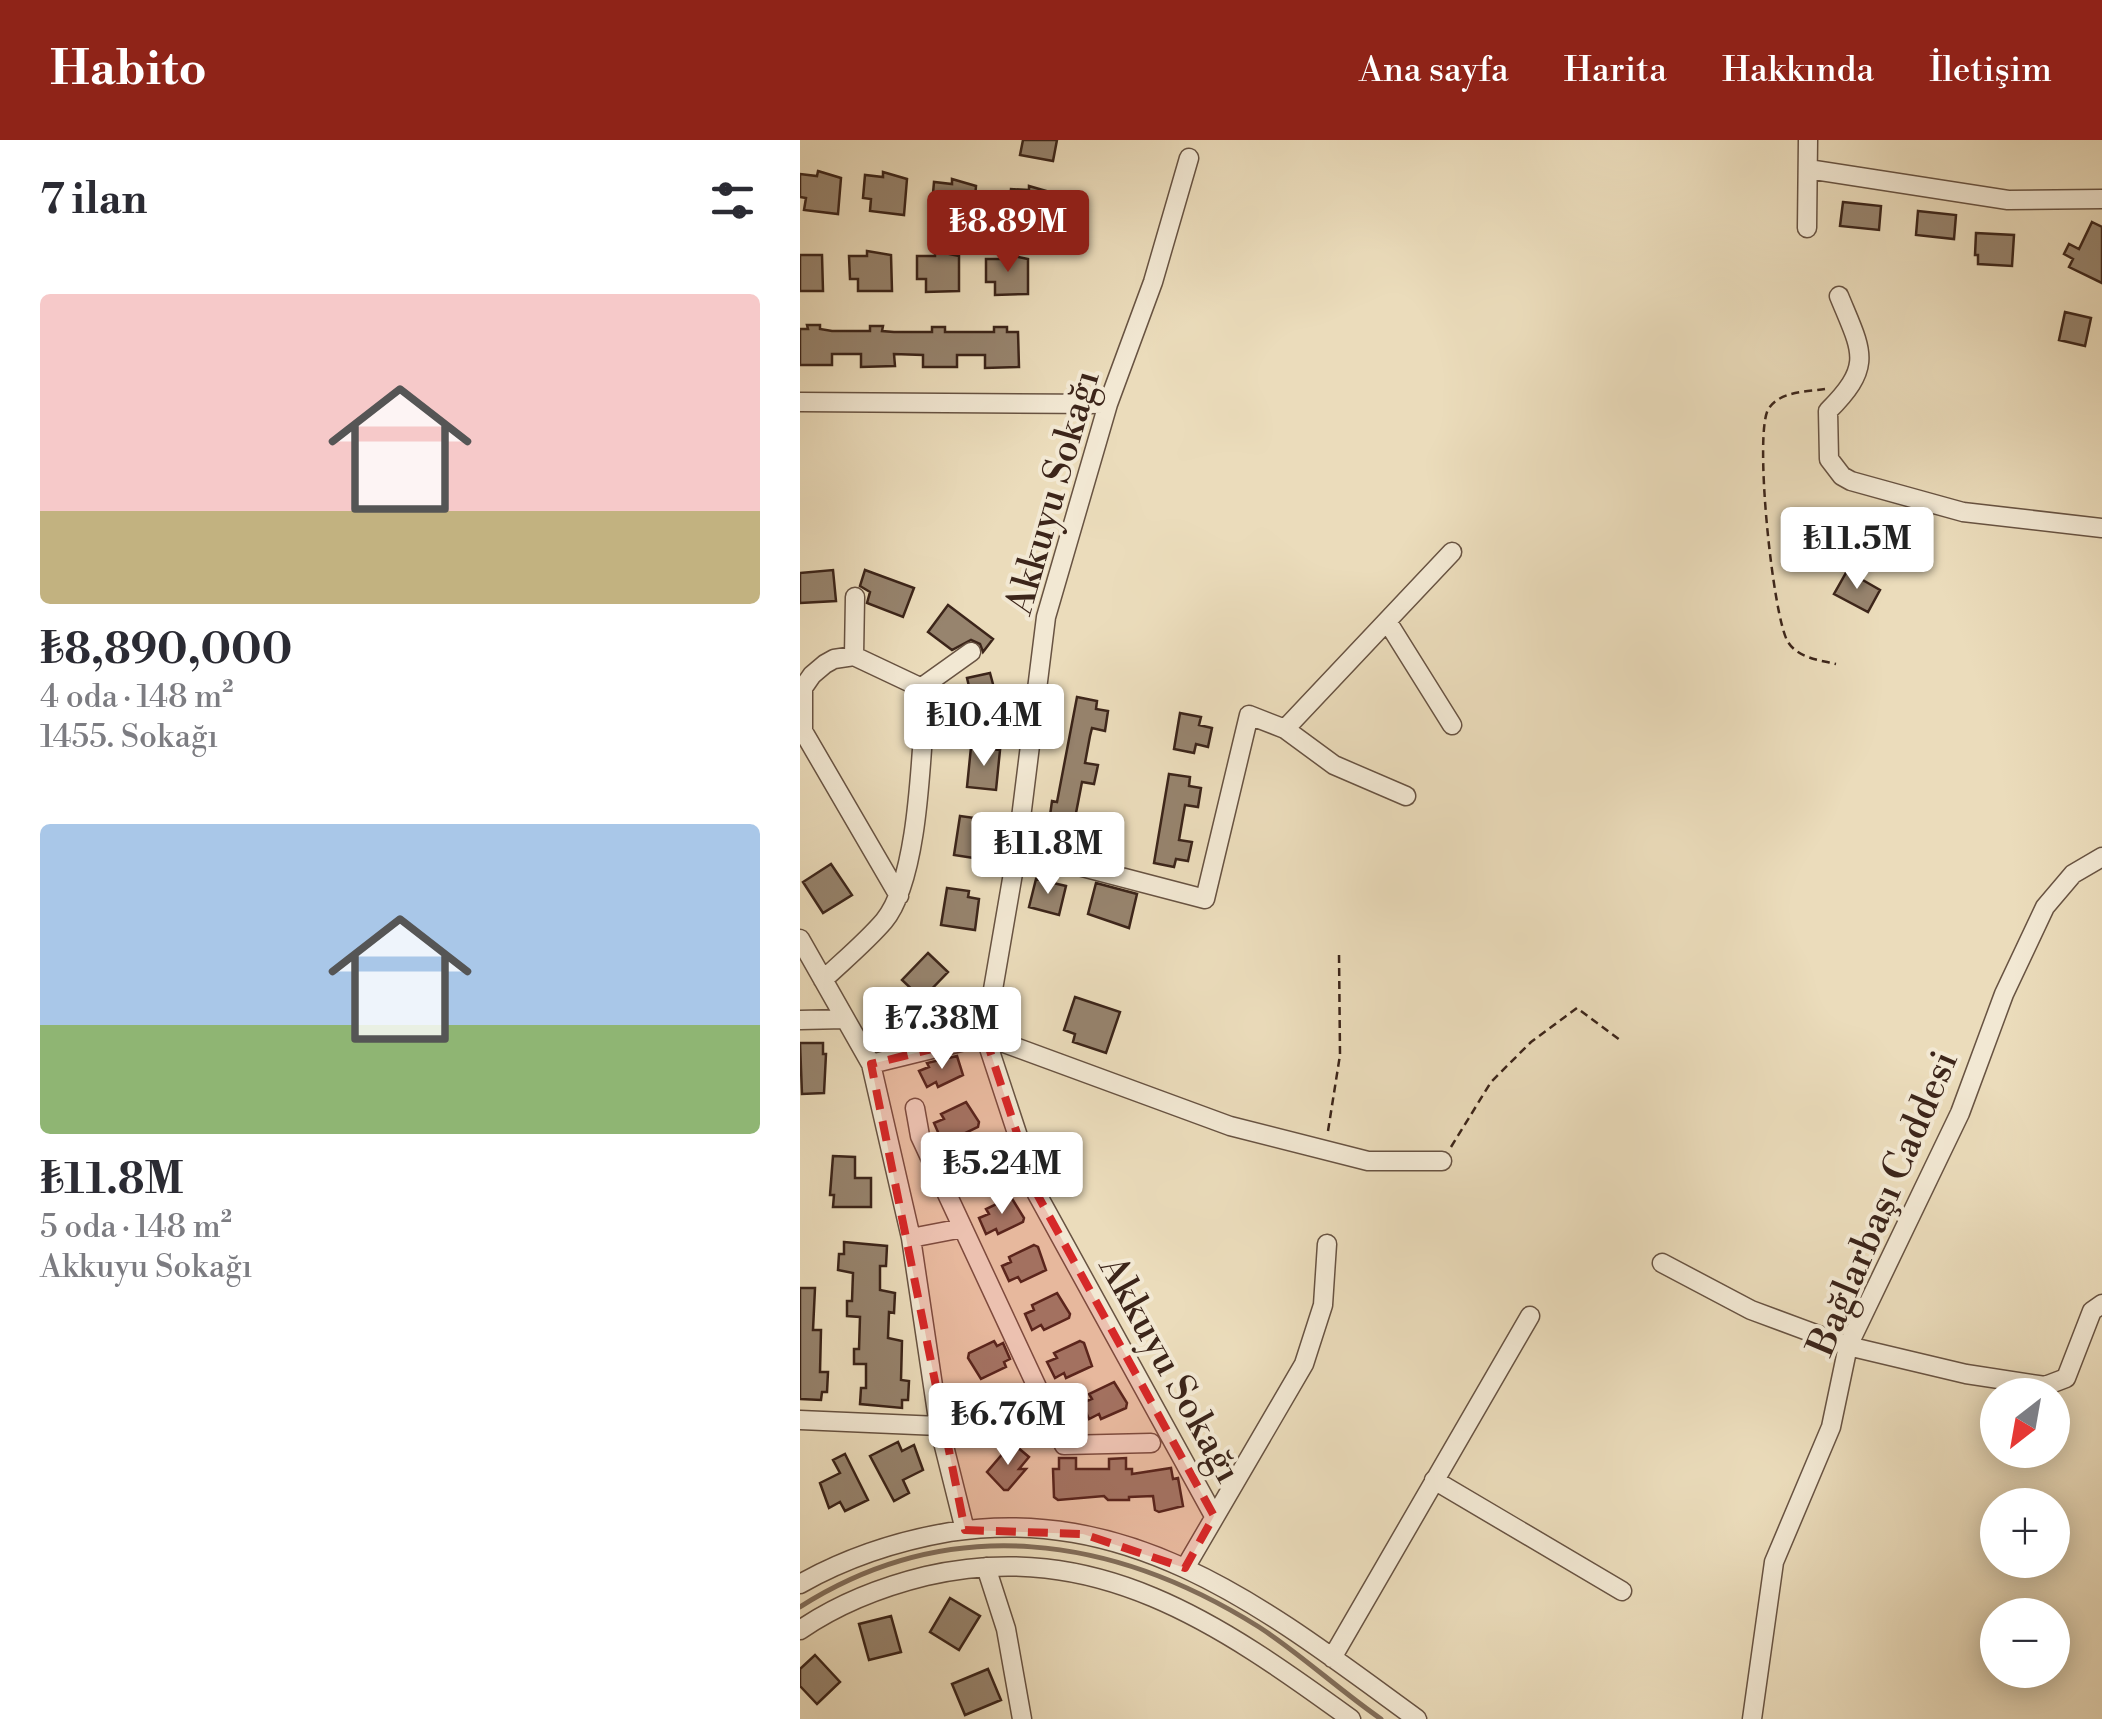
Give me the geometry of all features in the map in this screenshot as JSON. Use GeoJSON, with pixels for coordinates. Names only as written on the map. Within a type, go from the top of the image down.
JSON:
{"type":"FeatureCollection","features":[{"type":"Feature","properties":{"kind":"street"},"geometry":{"type":"LineString","coordinates":[[1808,140],[1808,228]]}},
{"type":"Feature","properties":{"kind":"street","name":"Akkuyu Sokağı"},"geometry":{"type":"LineString","coordinates":[[1189,158],[1153,282],[1108,404],[1046,616],[1017,850],[984,1036],[1037,1194],[1214,1516]]}},
{"type":"Feature","properties":{"kind":"street"},"geometry":{"type":"LineString","coordinates":[[1808,169],[2008,200],[2102,199]]}},
{"type":"Feature","properties":{"kind":"street"},"geometry":{"type":"LineString","coordinates":[[1839,296],[1857,338],[1860,359],[1853,385],[1828,412],[1826,448],[1842,476],[1963,512],[2102,528]]}},
{"type":"Feature","properties":{"kind":"street"},"geometry":{"type":"LineString","coordinates":[[800,402],[1108,404]]}},
{"type":"Feature","properties":{"kind":"street"},"geometry":{"type":"LineString","coordinates":[[1285,730],[1452,552]]}},
{"type":"Feature","properties":{"kind":"street"},"geometry":{"type":"LineString","coordinates":[[854,656],[855,598]]}},
{"type":"Feature","properties":{"kind":"street"},"geometry":{"type":"LineString","coordinates":[[1387,620],[1452,725]]}},
{"type":"Feature","properties":{"kind":"street"},"geometry":{"type":"LineString","coordinates":[[922,688],[971,652]]}},
{"type":"Feature","properties":{"kind":"street"},"geometry":{"type":"LineString","coordinates":[[823,980],[886,920],[898,896],[910,858],[926,690],[854,656],[834,659],[812,674],[803,688],[803,730],[898,896]]}},
{"type":"Feature","properties":{"kind":"street"},"geometry":{"type":"LineString","coordinates":[[1017,850],[1205,899],[1249,715],[1285,730],[1334,764],[1406,796]]}},
{"type":"Feature","properties":{"kind":"street","name":"Bağlarbaşı Caddesi"},"geometry":{"type":"LineString","coordinates":[[1752,1719],[1774,1562],[1831,1428],[1848,1346],[1960,1113],[2004,994],[2045,907],[2073,874],[2102,857]]}},
{"type":"Feature","properties":{"kind":"street"},"geometry":{"type":"LineString","coordinates":[[800,939],[871,1064],[910,1238],[939,1426],[965,1530]]}},
{"type":"Feature","properties":{"kind":"street"},"geometry":{"type":"LineString","coordinates":[[800,1020],[845,1019]]}},
{"type":"Feature","properties":{"kind":"street"},"geometry":{"type":"LineString","coordinates":[[871,1064],[984,1036],[1230,1126],[1368,1161],[1442,1161]]}},
{"type":"Feature","properties":{"kind":"street"},"geometry":{"type":"LineString","coordinates":[[915,1108],[920,1136],[1064,1445],[1152,1443]]}},
{"type":"Feature","properties":{"kind":"street"},"geometry":{"type":"LineString","coordinates":[[910,1238],[963,1228]]}},
{"type":"Feature","properties":{"kind":"street"},"geometry":{"type":"LineString","coordinates":[[1185,1568],[1304,1364],[1322,1305],[1326,1244]]}},
{"type":"Feature","properties":{"kind":"street"},"geometry":{"type":"LineString","coordinates":[[1662,1263],[1751,1310],[1848,1346],[1966,1374],[2053,1386],[2070,1371],[2089,1317],[2102,1304]]}},
{"type":"Feature","properties":{"kind":"street"},"geometry":{"type":"LineString","coordinates":[[1332,1658],[1530,1316]]}},
{"type":"Feature","properties":{"kind":"street"},"geometry":{"type":"LineString","coordinates":[[800,1420],[939,1426]]}},
{"type":"Feature","properties":{"kind":"street"},"geometry":{"type":"LineString","coordinates":[[1434,1480],[1622,1591]]}},
{"type":"Feature","properties":{"kind":"street"},"geometry":{"type":"LineString","coordinates":[[800,1584],[871,1552],[965,1530],[1030,1528],[1084,1534],[1137,1548],[1185,1568],[1276,1617],[1417,1719]]}},
{"type":"Feature","properties":{"kind":"street"},"geometry":{"type":"LineString","coordinates":[[800,1630],[833,1610],[884,1588],[940,1573],[1028,1566],[1076,1572],[1150,1594],[1254,1649],[1351,1719]]}},
{"type":"Feature","properties":{"kind":"street"},"geometry":{"type":"LineString","coordinates":[[986,1567],[1010,1645],[1022,1719]]}},
{"type":"Feature","properties":{"kind":"path"},"geometry":{"type":"LineString","coordinates":[[1836,664],[1802,654],[1792,648],[1784,634],[1767,521],[1762,434],[1766,412],[1784,395],[1853,385]]}},
{"type":"Feature","properties":{"kind":"path"},"geometry":{"type":"LineString","coordinates":[[1325,1150],[1340,1054],[1339,953]]}},
{"type":"Feature","properties":{"kind":"path"},"geometry":{"type":"LineString","coordinates":[[1442,1161],[1491,1082],[1531,1042],[1577,1008],[1620,1040]]}},
{"type":"Feature","properties":{"kind":"highlighted area"},"geometry":{"type":"Polygon","coordinates":[[[985,1036],[1037,1194],[1214,1516],[1185,1568],[1083,1534],[965,1530],[871,1064],[985,1036]]]}},
{"type":"Feature","properties":{"kind":"building"},"geometry":{"type":"Polygon","coordinates":[[[1023,140],[1057,140],[1053,161],[1020,155],[1023,140]]]}},
{"type":"Feature","properties":{"kind":"building"},"geometry":{"type":"Polygon","coordinates":[[[818,171],[841,178],[838,214],[804,210],[806,198],[800,197],[800,174],[817,176],[818,171]]]}},
{"type":"Feature","properties":{"kind":"building"},"geometry":{"type":"Polygon","coordinates":[[[883,172],[907,179],[904,215],[870,211],[871,199],[863,198],[865,175],[883,177],[883,172]]]}},
{"type":"Feature","properties":{"kind":"building"},"geometry":{"type":"Polygon","coordinates":[[[952,179],[976,186],[973,222],[939,218],[940,206],[932,205],[934,182],[952,184],[952,179]]]}},
{"type":"Feature","properties":{"kind":"building"},"geometry":{"type":"Polygon","coordinates":[[[1029,186],[1053,193],[1049,228],[1016,225],[1017,213],[1009,212],[1011,189],[1029,190],[1029,186]]]}},
{"type":"Feature","properties":{"kind":"building"},"geometry":{"type":"Polygon","coordinates":[[[1843,202],[1881,206],[1879,230],[1840,226],[1843,202]]]}},
{"type":"Feature","properties":{"kind":"building"},"geometry":{"type":"Polygon","coordinates":[[[1918,211],[1956,215],[1954,239],[1916,235],[1918,211]]]}},
{"type":"Feature","properties":{"kind":"building"},"geometry":{"type":"Polygon","coordinates":[[[2092,222],[2102,227],[2102,283],[2069,267],[2073,259],[2064,254],[2069,244],[2079,249],[2092,222]]]}},
{"type":"Feature","properties":{"kind":"building"},"geometry":{"type":"Polygon","coordinates":[[[1976,233],[2014,235],[2012,266],[1978,264],[1976,233]]]}},
{"type":"Feature","properties":{"kind":"building"},"geometry":{"type":"Polygon","coordinates":[[[867,251],[891,255],[892,291],[858,291],[858,279],[850,279],[849,256],[867,256],[867,251]]]}},
{"type":"Feature","properties":{"kind":"building"},"geometry":{"type":"Polygon","coordinates":[[[935,251],[959,256],[959,291],[926,292],[926,279],[917,279],[917,256],[935,256],[935,251]]]}},
{"type":"Feature","properties":{"kind":"building"},"geometry":{"type":"Polygon","coordinates":[[[1004,254],[1028,259],[1028,294],[995,295],[995,282],[986,282],[986,259],[1004,259],[1004,254]]]}},
{"type":"Feature","properties":{"kind":"building"},"geometry":{"type":"Polygon","coordinates":[[[800,255],[822,255],[823,291],[800,291],[800,255]]]}},
{"type":"Feature","properties":{"kind":"building"},"geometry":{"type":"Polygon","coordinates":[[[2065,312],[2091,318],[2085,346],[2059,340],[2065,312]]]}},
{"type":"Feature","properties":{"kind":"building"},"geometry":{"type":"Polygon","coordinates":[[[807,325],[820,325],[820,329],[832,331],[870,331],[870,326],[883,326],[882,331],[894,332],[932,332],[932,327],[945,327],[945,332],[994,332],[994,327],[1007,327],[1007,332],[1018,332],[1019,367],[985,368],[985,355],[957,355],[957,367],[923,367],[923,355],[894,354],[895,366],[861,367],[861,354],[832,354],[832,365],[800,365],[800,329],[808,329],[807,325]]]}},
{"type":"Feature","properties":{"kind":"building"},"geometry":{"type":"Polygon","coordinates":[[[833,570],[836,601],[800,603],[800,573],[833,570]]]}},
{"type":"Feature","properties":{"kind":"building"},"geometry":{"type":"Polygon","coordinates":[[[865,570],[914,588],[903,617],[867,603],[870,592],[860,586],[865,570]]]}},
{"type":"Feature","properties":{"kind":"building"},"geometry":{"type":"Polygon","coordinates":[[[1847,571],[1880,590],[1868,612],[1834,594],[1847,571]]]}},
{"type":"Feature","properties":{"kind":"building"},"geometry":{"type":"Polygon","coordinates":[[[948,605],[993,639],[983,652],[980,644],[971,640],[952,650],[928,632],[948,605]]]}},
{"type":"Feature","properties":{"kind":"building"},"geometry":{"type":"Polygon","coordinates":[[[990,673],[1000,710],[976,716],[967,678],[990,673]]]}},
{"type":"Feature","properties":{"kind":"building"},"geometry":{"type":"Polygon","coordinates":[[[1077,697],[1097,701],[1096,709],[1108,711],[1105,731],[1092,728],[1085,763],[1098,765],[1094,784],[1082,782],[1076,813],[1089,815],[1086,840],[1054,836],[1054,831],[1048,830],[1077,697]]]}},
{"type":"Feature","properties":{"kind":"building"},"geometry":{"type":"Polygon","coordinates":[[[1180,713],[1201,717],[1199,725],[1212,728],[1208,747],[1196,744],[1194,753],[1174,749],[1180,713]]]}},
{"type":"Feature","properties":{"kind":"building"},"geometry":{"type":"Polygon","coordinates":[[[971,747],[1000,750],[996,790],[967,787],[971,747]]]}},
{"type":"Feature","properties":{"kind":"building"},"geometry":{"type":"Polygon","coordinates":[[[1169,774],[1190,777],[1189,786],[1201,788],[1198,807],[1185,805],[1179,840],[1192,842],[1188,861],[1176,859],[1174,867],[1154,863],[1169,774]]]}},
{"type":"Feature","properties":{"kind":"building"},"geometry":{"type":"Polygon","coordinates":[[[960,816],[982,819],[981,825],[993,826],[987,860],[954,855],[960,816]]]}},
{"type":"Feature","properties":{"kind":"building"},"geometry":{"type":"Polygon","coordinates":[[[831,864],[852,895],[823,913],[803,882],[831,864]]]}},
{"type":"Feature","properties":{"kind":"building"},"geometry":{"type":"Polygon","coordinates":[[[1036,879],[1066,886],[1059,915],[1029,907],[1036,879]]]}},
{"type":"Feature","properties":{"kind":"building"},"geometry":{"type":"Polygon","coordinates":[[[1096,883],[1137,894],[1129,928],[1088,914],[1096,883]]]}},
{"type":"Feature","properties":{"kind":"building"},"geometry":{"type":"Polygon","coordinates":[[[947,888],[969,891],[968,897],[979,899],[975,930],[941,925],[947,888]]]}},
{"type":"Feature","properties":{"kind":"building"},"geometry":{"type":"Polygon","coordinates":[[[928,953],[948,972],[922,999],[902,980],[928,953]]]}},
{"type":"Feature","properties":{"kind":"building"},"geometry":{"type":"Polygon","coordinates":[[[1075,997],[1120,1012],[1106,1053],[1073,1042],[1075,1034],[1064,1030],[1075,997]]]}},
{"type":"Feature","properties":{"kind":"building"},"geometry":{"type":"Polygon","coordinates":[[[800,1043],[823,1043],[824,1093],[802,1094],[800,1043]]]}},
{"type":"Feature","properties":{"kind":"building"},"geometry":{"type":"Polygon","coordinates":[[[957,1056],[963,1075],[938,1087],[936,1082],[927,1087],[919,1071],[929,1067],[927,1063],[957,1056]]]}},
{"type":"Feature","properties":{"kind":"building"},"geometry":{"type":"Polygon","coordinates":[[[966,1102],[979,1122],[978,1127],[953,1139],[951,1134],[941,1139],[934,1123],[944,1119],[941,1114],[966,1102]]]}},
{"type":"Feature","properties":{"kind":"building"},"geometry":{"type":"Polygon","coordinates":[[[989,1150],[1001,1176],[976,1187],[973,1182],[964,1187],[957,1172],[966,1167],[964,1162],[989,1150]]]}},
{"type":"Feature","properties":{"kind":"building"},"geometry":{"type":"Polygon","coordinates":[[[833,1156],[855,1157],[855,1178],[871,1178],[871,1207],[833,1207],[833,1156]]]}},
{"type":"Feature","properties":{"kind":"building"},"geometry":{"type":"Polygon","coordinates":[[[1011,1197],[1023,1222],[998,1234],[996,1229],[986,1234],[979,1218],[989,1214],[986,1209],[1011,1197]]]}},
{"type":"Feature","properties":{"kind":"building"},"geometry":{"type":"Polygon","coordinates":[[[844,1242],[887,1246],[886,1266],[880,1266],[880,1290],[895,1293],[894,1313],[889,1312],[888,1338],[902,1341],[901,1380],[909,1381],[908,1400],[902,1400],[902,1408],[860,1404],[861,1388],[866,1388],[866,1364],[854,1364],[854,1349],[859,1349],[860,1317],[847,1316],[853,1273],[838,1270],[844,1242]]]}},
{"type":"Feature","properties":{"kind":"building"},"geometry":{"type":"Polygon","coordinates":[[[1034,1245],[1046,1270],[1021,1282],[1018,1277],[1009,1281],[1002,1266],[1011,1262],[1009,1257],[1034,1245]]]}},
{"type":"Feature","properties":{"kind":"building"},"geometry":{"type":"Polygon","coordinates":[[[800,1288],[815,1288],[813,1330],[821,1330],[820,1372],[828,1372],[827,1392],[822,1392],[821,1400],[800,1399],[800,1288]]]}},
{"type":"Feature","properties":{"kind":"building"},"geometry":{"type":"Polygon","coordinates":[[[1057,1293],[1069,1318],[1044,1330],[1041,1325],[1032,1330],[1025,1314],[1034,1310],[1032,1305],[1057,1293]]]}},
{"type":"Feature","properties":{"kind":"building"},"geometry":{"type":"Polygon","coordinates":[[[994,1341],[997,1346],[1003,1343],[1010,1359],[1004,1362],[1006,1367],[981,1379],[968,1358],[969,1353],[994,1341]]]}},
{"type":"Feature","properties":{"kind":"building"},"geometry":{"type":"Polygon","coordinates":[[[1080,1341],[1092,1366],[1066,1378],[1064,1373],[1055,1378],[1047,1362],[1057,1358],[1054,1353],[1080,1341]]]}},
{"type":"Feature","properties":{"kind":"building"},"geometry":{"type":"Polygon","coordinates":[[[1114,1382],[1127,1403],[1126,1408],[1101,1419],[1099,1414],[1089,1419],[1082,1403],[1092,1399],[1089,1394],[1114,1382]]]}},
{"type":"Feature","properties":{"kind":"building"},"geometry":{"type":"Polygon","coordinates":[[[1000,1396],[1002,1401],[1012,1396],[1019,1411],[1010,1416],[1012,1421],[987,1433],[975,1408],[1000,1396]]]}},
{"type":"Feature","properties":{"kind":"building"},"geometry":{"type":"Polygon","coordinates":[[[898,1442],[902,1451],[914,1445],[923,1470],[903,1480],[909,1493],[894,1501],[870,1456],[898,1442]]]}},
{"type":"Feature","properties":{"kind":"building"},"geometry":{"type":"Polygon","coordinates":[[[1016,1446],[1029,1457],[1019,1469],[1026,1469],[1004,1490],[987,1472],[1005,1451],[1009,1454],[1016,1446]]]}},
{"type":"Feature","properties":{"kind":"building"},"geometry":{"type":"Polygon","coordinates":[[[845,1454],[868,1500],[845,1511],[840,1502],[829,1508],[820,1483],[840,1473],[833,1460],[845,1454]]]}},
{"type":"Feature","properties":{"kind":"building"},"geometry":{"type":"Polygon","coordinates":[[[1059,1458],[1076,1458],[1076,1469],[1109,1469],[1109,1459],[1126,1458],[1126,1469],[1132,1469],[1132,1474],[1171,1468],[1173,1479],[1178,1478],[1183,1506],[1159,1512],[1155,1510],[1153,1496],[1058,1500],[1054,1497],[1053,1469],[1059,1469],[1059,1458]]]}},
{"type":"Feature","properties":{"kind":"building"},"geometry":{"type":"Polygon","coordinates":[[[950,1598],[980,1616],[959,1650],[930,1632],[950,1598]]]}},
{"type":"Feature","properties":{"kind":"building"},"geometry":{"type":"Polygon","coordinates":[[[891,1616],[901,1652],[869,1660],[859,1624],[891,1616]]]}},
{"type":"Feature","properties":{"kind":"building"},"geometry":{"type":"Polygon","coordinates":[[[815,1655],[840,1682],[817,1704],[800,1686],[800,1669],[815,1655]]]}},
{"type":"Feature","properties":{"kind":"building"},"geometry":{"type":"Polygon","coordinates":[[[988,1669],[1001,1700],[965,1715],[952,1684],[988,1669]]]}},
{"type":"Feature","properties":{"kind":"waterway"},"geometry":{"type":"LineString","coordinates":[[800,1607],[857,1577],[915,1557],[973,1547],[1032,1547],[1090,1555],[1147,1572],[1204,1596],[1259,1627],[1381,1719]]}}]}
